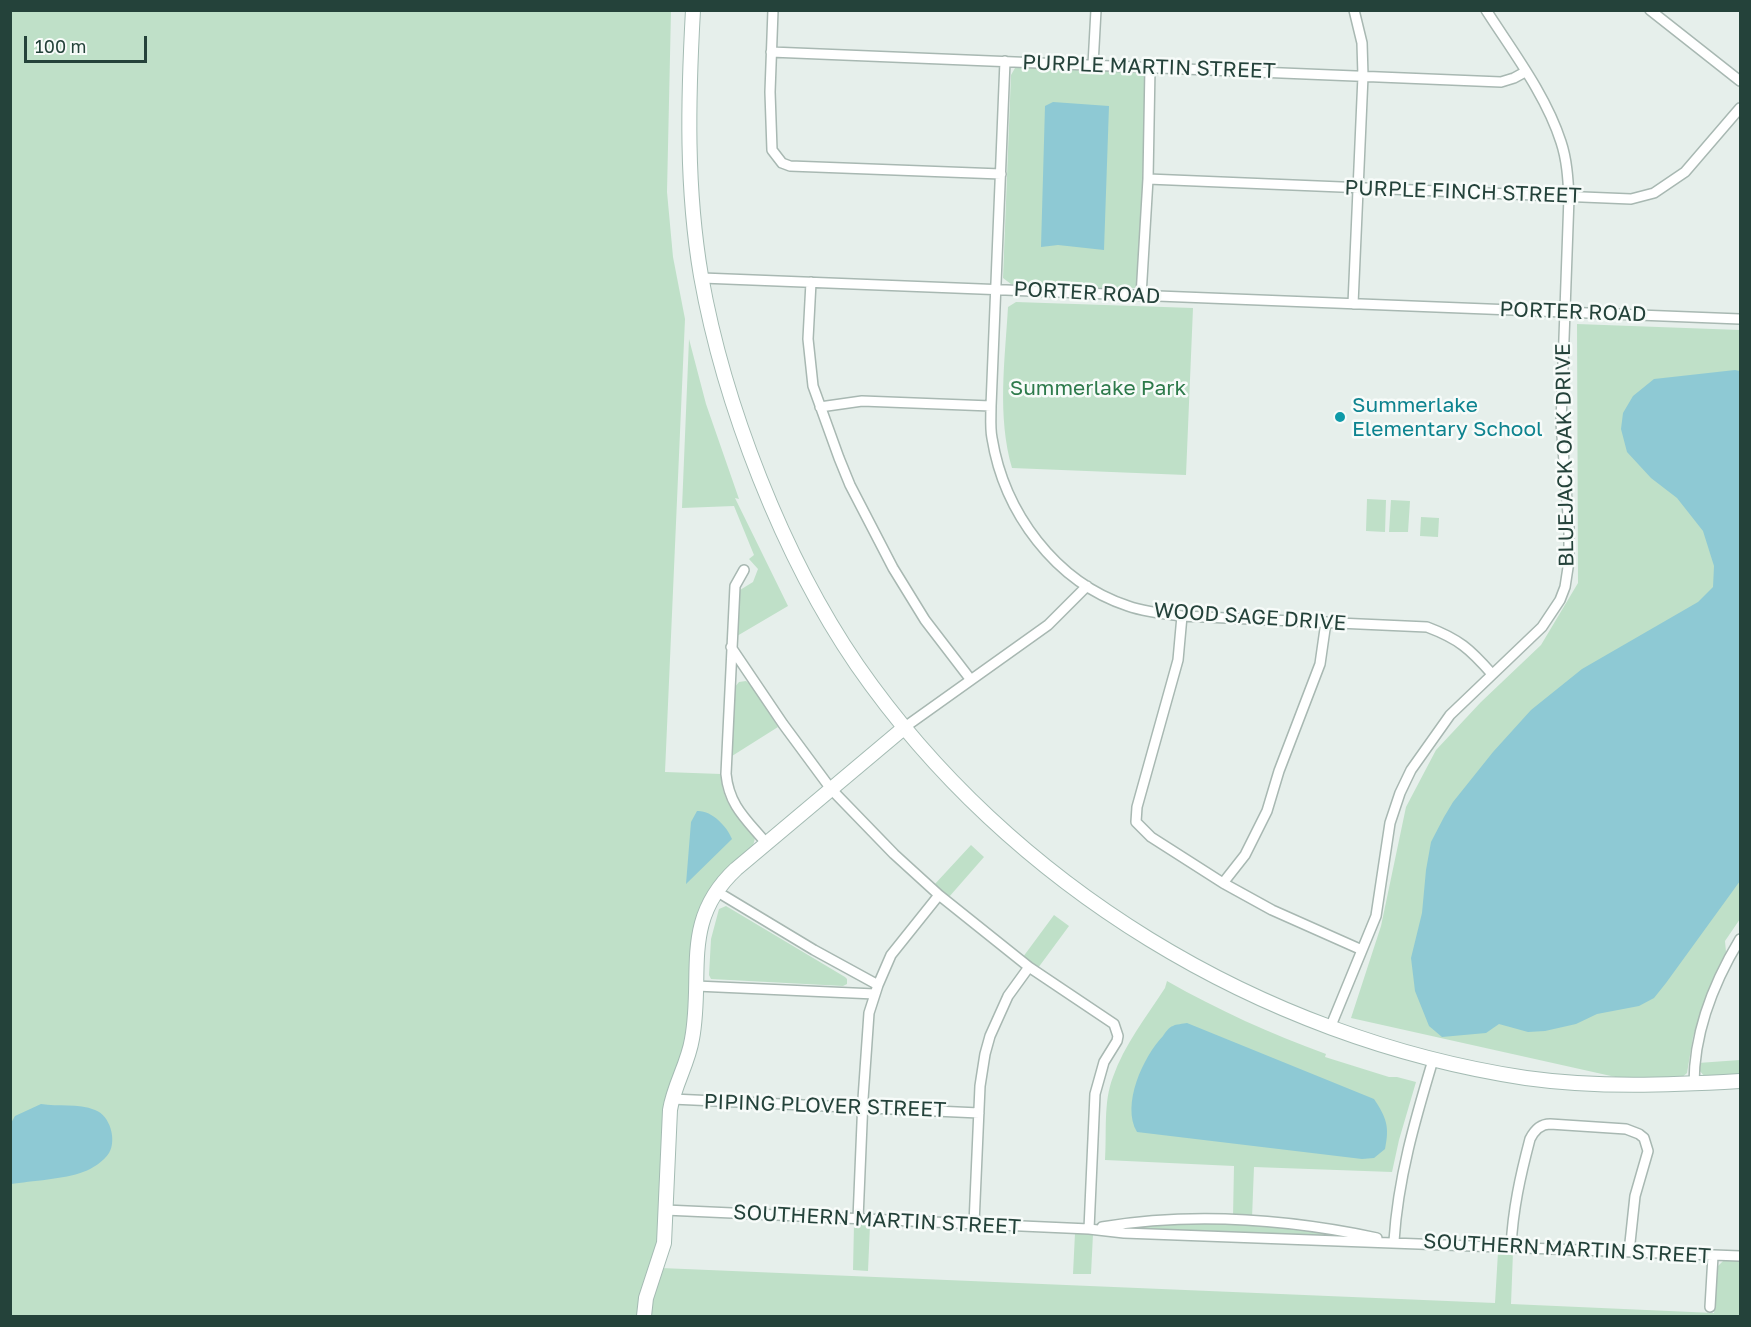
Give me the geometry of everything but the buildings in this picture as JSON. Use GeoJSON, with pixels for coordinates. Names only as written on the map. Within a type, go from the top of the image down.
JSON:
{"type":"FeatureCollection","features":[{"type":"Feature","properties":{"kind":"main road"},"geometry":{"type":"LineString","coordinates":[[693,10],[688,96],[690,188],[702,278],[717,350],[738,417],[770,502],[793,554],[857,664],[905,727],[976,806],[1031,855],[1106,911],[1164,949],[1271,1004],[1330,1028],[1433,1060],[1540,1079],[1606,1084],[1694,1084],[1740,1081]]}},
{"type":"Feature","properties":{"kind":"main road"},"geometry":{"type":"LineString","coordinates":[[644,1317],[646,1298],[664,1243],[672,1099],[692,1042],[700,926],[708,904],[725,879],[905,727]]}},
{"type":"Feature","properties":{"kind":"street"},"geometry":{"type":"LineString","coordinates":[[772,10],[770,92],[772,150],[782,163],[790,166],[1002,174]]}},
{"type":"Feature","properties":{"kind":"street"},"geometry":{"type":"LineString","coordinates":[[1093,65],[1096,10]]}},
{"type":"Feature","properties":{"kind":"street"},"geometry":{"type":"LineString","coordinates":[[1353,304],[1363,76],[1362,43],[1354,10]]}},
{"type":"Feature","properties":{"kind":"street","name":"BLUEJACK OAK DRIVE"},"geometry":{"type":"LineString","coordinates":[[1330,1028],[1376,916],[1390,823],[1411,770],[1450,715],[1542,627],[1560,600],[1565,587],[1569,561],[1562,423],[1569,197],[1567,170],[1562,144],[1549,112],[1486,10]]}},
{"type":"Feature","properties":{"kind":"street"},"geometry":{"type":"LineString","coordinates":[[1650,10],[1740,81]]}},
{"type":"Feature","properties":{"kind":"street","name":"PURPLE MARTIN STREET"},"geometry":{"type":"LineString","coordinates":[[771,52],[1501,82],[1526,72]]}},
{"type":"Feature","properties":{"kind":"street","name":"WOOD SAGE DRIVE"},"geometry":{"type":"LineString","coordinates":[[1005,61],[991,436],[996,457],[1014,506],[1041,548],[1087,586],[1129,607],[1182,616],[1426,627],[1462,643],[1492,674]]}},
{"type":"Feature","properties":{"kind":"street"},"geometry":{"type":"LineString","coordinates":[[1141,296],[1148,180],[1150,67]]}},
{"type":"Feature","properties":{"kind":"street","name":"PURPLE FINCH STREET"},"geometry":{"type":"LineString","coordinates":[[1148,180],[1631,198],[1654,193],[1685,172],[1740,108]]}},
{"type":"Feature","properties":{"kind":"street","name":"PORTER ROAD"},"geometry":{"type":"LineString","coordinates":[[702,278],[1740,318]]}},
{"type":"Feature","properties":{"kind":"street"},"geometry":{"type":"LineString","coordinates":[[811,282],[808,339],[813,386],[850,485],[893,568],[925,620],[971,680]]}},
{"type":"Feature","properties":{"kind":"street"},"geometry":{"type":"LineString","coordinates":[[820,407],[862,400],[991,406]]}},
{"type":"Feature","properties":{"kind":"street"},"geometry":{"type":"LineString","coordinates":[[744,570],[735,586],[727,787],[735,806],[766,843]]}},
{"type":"Feature","properties":{"kind":"street"},"geometry":{"type":"LineString","coordinates":[[905,727],[1048,625],[1087,586]]}},
{"type":"Feature","properties":{"kind":"street"},"geometry":{"type":"LineString","coordinates":[[1182,616],[1178,660],[1137,807],[1136,822],[1150,837],[1223,883],[1272,910],[1362,950]]}},
{"type":"Feature","properties":{"kind":"street"},"geometry":{"type":"LineString","coordinates":[[1223,883],[1245,855],[1267,811],[1279,771],[1320,664],[1326,622]]}},
{"type":"Feature","properties":{"kind":"street"},"geometry":{"type":"LineString","coordinates":[[731,647],[783,724],[831,789],[894,854],[939,895],[1029,967],[1114,1024],[1118,1035],[1104,1062],[1095,1094],[1089,1229]]}},
{"type":"Feature","properties":{"kind":"street"},"geometry":{"type":"LineString","coordinates":[[716,891],[876,990]]}},
{"type":"Feature","properties":{"kind":"street"},"geometry":{"type":"LineString","coordinates":[[858,1219],[867,1029],[876,990],[884,969],[902,940],[939,895]]}},
{"type":"Feature","properties":{"kind":"street"},"geometry":{"type":"LineString","coordinates":[[1694,1084],[1694,1065],[1701,1031],[1719,977],[1740,939]]}},
{"type":"Feature","properties":{"kind":"street"},"geometry":{"type":"LineString","coordinates":[[1731,955],[1740,959]]}},
{"type":"Feature","properties":{"kind":"street"},"geometry":{"type":"LineString","coordinates":[[974,1224],[982,1070],[990,1036],[1008,996],[1029,967]]}},
{"type":"Feature","properties":{"kind":"street"},"geometry":{"type":"LineString","coordinates":[[696,986],[876,990]]}},
{"type":"Feature","properties":{"kind":"street"},"geometry":{"type":"LineString","coordinates":[[1394,1241],[1403,1168],[1433,1060]]}},
{"type":"Feature","properties":{"kind":"street","name":"PIPING PLOVER STREET"},"geometry":{"type":"LineString","coordinates":[[672,1099],[978,1113]]}},
{"type":"Feature","properties":{"kind":"street"},"geometry":{"type":"LineString","coordinates":[[1511,1247],[1512,1218],[1517,1186],[1530,1139],[1541,1126],[1550,1124],[1626,1129],[1644,1138],[1648,1151],[1635,1196],[1629,1252]]}},
{"type":"Feature","properties":{"kind":"street","name":"SOUTHERN MARTIN STREET"},"geometry":{"type":"LineString","coordinates":[[666,1210],[1089,1229],[1124,1233],[1347,1242],[1394,1241],[1740,1256]]}},
{"type":"Feature","properties":{"kind":"street","name":"SOUTHERN MARTIN STREET"},"geometry":{"type":"LineString","coordinates":[[1089,1229],[1158,1221],[1234,1220],[1328,1228],[1394,1241]]}},
{"type":"Feature","properties":{"kind":"street"},"geometry":{"type":"LineString","coordinates":[[1710,1307],[1713,1256]]}},
{"type":"Feature","properties":{"kind":"green space"},"geometry":{"type":"Polygon","coordinates":[[[11,10],[671,11],[667,192],[673,257],[685,319],[665,772],[721,774],[722,786],[728,803],[755,838],[753,846],[725,870],[712,887],[689,1028],[679,1065],[661,1268],[1495,1303],[1498,1252],[1513,1252],[1511,1304],[1714,1313],[1718,1266],[1723,1261],[1740,1261],[1740,1316],[11,1316],[11,10]]]}},
{"type":"Feature","properties":{"kind":"green space"},"geometry":{"type":"Polygon","coordinates":[[[1015,68],[1141,72],[1146,76],[1139,282],[1135,288],[1011,284],[1003,278],[1011,75],[1015,68]]]}},
{"type":"Feature","properties":{"kind":"green space","name":"Summerlake Park"},"geometry":{"type":"Polygon","coordinates":[[[1016,302],[1193,308],[1186,475],[1012,468],[1007,448],[1003,388],[1008,307],[1016,302]]]}},
{"type":"Feature","properties":{"kind":"green space"},"geometry":{"type":"Polygon","coordinates":[[[1577,324],[1740,330],[1740,919],[1725,941],[1726,952],[1703,1005],[1693,1037],[1687,1073],[1680,1079],[1629,1080],[1351,1018],[1381,926],[1406,807],[1436,750],[1481,702],[1541,645],[1578,583],[1577,324]]]}},
{"type":"Feature","properties":{"kind":"green space"},"geometry":{"type":"Polygon","coordinates":[[[689,339],[706,404],[739,499],[735,498],[788,606],[737,636],[740,590],[753,582],[758,569],[749,559],[754,555],[734,506],[682,508],[689,339]]]}},
{"type":"Feature","properties":{"kind":"green space"},"geometry":{"type":"Polygon","coordinates":[[[1367,499],[1386,500],[1385,532],[1366,531],[1367,499]]]}},
{"type":"Feature","properties":{"kind":"green space"},"geometry":{"type":"Polygon","coordinates":[[[1391,500],[1410,501],[1408,532],[1389,532],[1391,500]]]}},
{"type":"Feature","properties":{"kind":"green space"},"geometry":{"type":"Polygon","coordinates":[[[1421,517],[1439,518],[1438,537],[1420,536],[1421,517]]]}},
{"type":"Feature","properties":{"kind":"green space"},"geometry":{"type":"Polygon","coordinates":[[[746,681],[751,685],[778,727],[732,756],[734,688],[739,682],[746,681]]]}},
{"type":"Feature","properties":{"kind":"green space"},"geometry":{"type":"Polygon","coordinates":[[[971,845],[984,857],[949,897],[934,885],[971,845]]]}},
{"type":"Feature","properties":{"kind":"green space"},"geometry":{"type":"Polygon","coordinates":[[[726,906],[845,977],[847,984],[843,986],[711,979],[709,975],[711,939],[719,909],[726,906]]]}},
{"type":"Feature","properties":{"kind":"green space"},"geometry":{"type":"Polygon","coordinates":[[[1054,915],[1069,926],[1038,968],[1023,957],[1054,915]]]}},
{"type":"Feature","properties":{"kind":"green space"},"geometry":{"type":"Polygon","coordinates":[[[1167,981],[1245,1021],[1326,1054],[1325,1057],[1389,1077],[1416,1082],[1392,1172],[1254,1167],[1252,1218],[1233,1217],[1234,1166],[1105,1160],[1107,1107],[1113,1077],[1130,1042],[1165,988],[1167,981]]]}},
{"type":"Feature","properties":{"kind":"green space"},"geometry":{"type":"Polygon","coordinates":[[[1740,1060],[1740,1076],[1705,1077],[1699,1070],[1698,1063],[1740,1060]]]}},
{"type":"Feature","properties":{"kind":"green space"},"geometry":{"type":"Polygon","coordinates":[[[1213,1223],[1278,1226],[1361,1238],[1123,1229],[1122,1227],[1213,1223]]]}},
{"type":"Feature","properties":{"kind":"green space"},"geometry":{"type":"Polygon","coordinates":[[[854,1224],[870,1225],[868,1271],[853,1270],[854,1224]]]}},
{"type":"Feature","properties":{"kind":"green space"},"geometry":{"type":"Polygon","coordinates":[[[1075,1233],[1093,1234],[1091,1274],[1073,1274],[1075,1233]]]}},
{"type":"Feature","properties":{"kind":"water"},"geometry":{"type":"Polygon","coordinates":[[[1053,102],[1109,106],[1104,250],[1058,245],[1041,247],[1045,106],[1053,102]]]}},
{"type":"Feature","properties":{"kind":"water"},"geometry":{"type":"Polygon","coordinates":[[[1740,371],[1740,881],[1654,998],[1639,1006],[1597,1014],[1576,1024],[1545,1031],[1528,1032],[1499,1024],[1486,1033],[1442,1037],[1429,1026],[1415,991],[1411,958],[1422,913],[1431,842],[1453,802],[1493,752],[1531,710],[1582,669],[1698,602],[1713,587],[1714,566],[1703,531],[1677,498],[1651,478],[1627,452],[1621,429],[1623,413],[1633,396],[1654,379],[1740,371]]]}},
{"type":"Feature","properties":{"kind":"water"},"geometry":{"type":"Polygon","coordinates":[[[697,811],[708,813],[718,820],[732,839],[686,884],[691,822],[697,811]]]}},
{"type":"Feature","properties":{"kind":"water"},"geometry":{"type":"Polygon","coordinates":[[[1187,1023],[1374,1099],[1386,1122],[1385,1149],[1374,1158],[1362,1159],[1137,1132],[1133,1121],[1133,1095],[1142,1068],[1155,1045],[1169,1029],[1187,1023]]]}},
{"type":"Feature","properties":{"kind":"water"},"geometry":{"type":"Polygon","coordinates":[[[41,1104],[82,1107],[100,1113],[111,1128],[111,1148],[101,1162],[83,1172],[58,1178],[11,1184],[11,1123],[15,1116],[41,1104]]]}},
{"type":"Feature","properties":{"kind":"place","name":"Summerlake Elementary School"},"geometry":{"type":"Point","coordinates":[1340,417]}}]}
